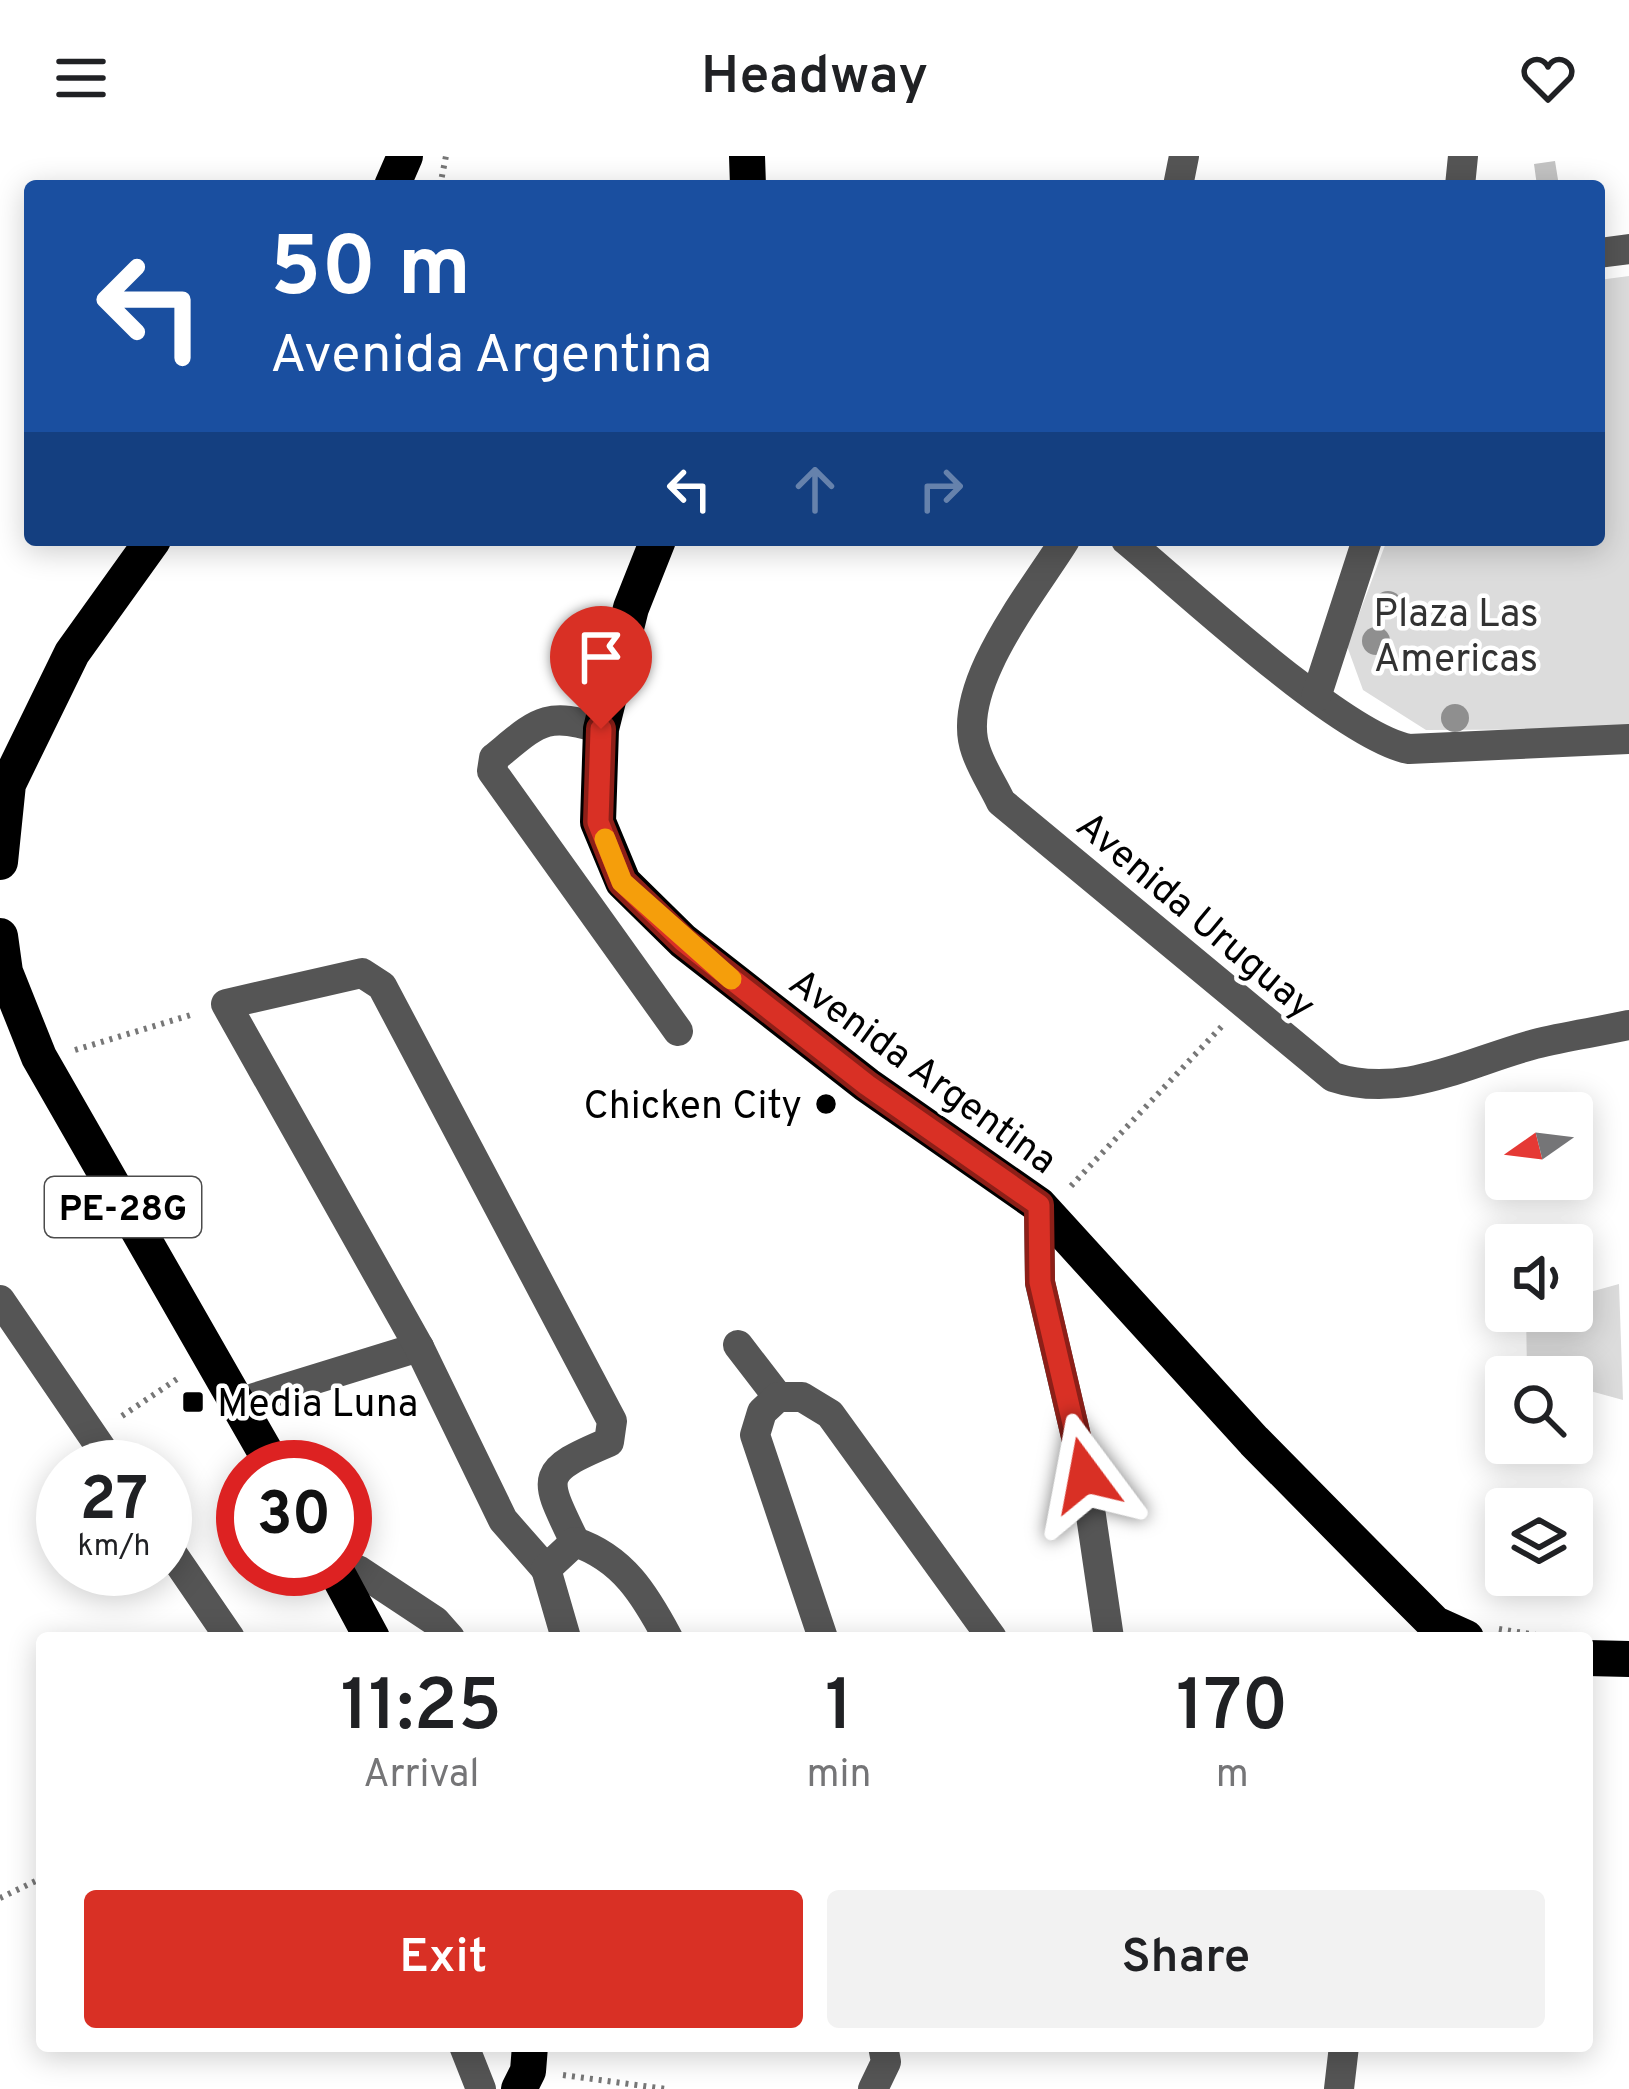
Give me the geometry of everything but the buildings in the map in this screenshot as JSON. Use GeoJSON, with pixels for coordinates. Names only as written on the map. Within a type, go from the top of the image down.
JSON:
{"type":"FeatureCollection","features":[{"type":"Feature","properties":{"kind":"highway"},"geometry":{"type":"LineString","coordinates":[[0,862],[8,784],[72,653],[149,546]]}},
{"type":"Feature","properties":{"kind":"highway","name":"Avenida Argentina"},"geometry":{"type":"LineString","coordinates":[[656,546],[631,608],[601,729],[598,822],[622,882],[683,941],[832,1058],[1050,1201],[1254,1441],[1439,1632]]}},
{"type":"Feature","properties":{"kind":"highway","name":"PE-28G"},"geometry":{"type":"LineString","coordinates":[[0,936],[5,972],[39,1058],[258,1440]]}},
{"type":"Feature","properties":{"kind":"highway"},"geometry":{"type":"LineString","coordinates":[[350,1596],[369,1632]]}},
{"type":"Feature","properties":{"kind":"highway"},"geometry":{"type":"LineString","coordinates":[[1593,1658],[1629,1660]]}},
{"type":"Feature","properties":{"kind":"highway"},"geometry":{"type":"LineString","coordinates":[[519,2089],[528,2071],[542,2060]]}},
{"type":"Feature","properties":{"kind":"street","name":"Avenida Uruguay"},"geometry":{"type":"LineString","coordinates":[[1061,546],[981,676],[973,710],[974,748],[1001,802],[1333,1077],[1365,1088],[1396,1087],[1537,1043],[1629,1025]]}},
{"type":"Feature","properties":{"kind":"street"},"geometry":{"type":"LineString","coordinates":[[1133,546],[1316,697],[1408,748],[1629,739]]}},
{"type":"Feature","properties":{"kind":"street"},"geometry":{"type":"LineString","coordinates":[[1316,697],[1365,546]]}},
{"type":"Feature","properties":{"kind":"street"},"geometry":{"type":"LineString","coordinates":[[601,729],[569,718],[540,721],[494,758],[492,771],[678,1031]]}},
{"type":"Feature","properties":{"kind":"street"},"geometry":{"type":"LineString","coordinates":[[564,1632],[545,1569],[502,1520],[419,1346],[226,1004],[362,973],[382,986],[612,1421],[609,1442],[558,1465],[550,1474],[550,1490],[575,1542],[605,1552],[631,1577],[664,1632]]}},
{"type":"Feature","properties":{"kind":"street"},"geometry":{"type":"LineString","coordinates":[[1050,1201],[1040,1282],[1085,1475],[1108,1632]]}},
{"type":"Feature","properties":{"kind":"street"},"geometry":{"type":"LineString","coordinates":[[0,1300],[95,1440]]}},
{"type":"Feature","properties":{"kind":"street"},"geometry":{"type":"LineString","coordinates":[[738,1345],[778,1397]]}},
{"type":"Feature","properties":{"kind":"street"},"geometry":{"type":"LineString","coordinates":[[254,1398],[419,1346]]}},
{"type":"Feature","properties":{"kind":"street"},"geometry":{"type":"LineString","coordinates":[[821,1632],[755,1435],[762,1412],[778,1397],[802,1397],[830,1414],[988,1632]]}},
{"type":"Feature","properties":{"kind":"street"},"geometry":{"type":"LineString","coordinates":[[545,1569],[575,1542]]}},
{"type":"Feature","properties":{"kind":"street"},"geometry":{"type":"LineString","coordinates":[[372,1579],[445,1632]]}},
{"type":"Feature","properties":{"kind":"street"},"geometry":{"type":"LineString","coordinates":[[192,1582],[226,1632]]}},
{"type":"Feature","properties":{"kind":"street"},"geometry":{"type":"LineString","coordinates":[[466,2052],[481,2089]]}},
{"type":"Feature","properties":{"kind":"street"},"geometry":{"type":"LineString","coordinates":[[873,2089],[886,2062],[884,2052]]}},
{"type":"Feature","properties":{"kind":"street"},"geometry":{"type":"LineString","coordinates":[[1339,2089],[1343,2052]]}},
{"type":"Feature","properties":{"kind":"path"},"geometry":{"type":"LineString","coordinates":[[1050,1201],[1244,1003]]}},
{"type":"Feature","properties":{"kind":"path"},"geometry":{"type":"LineString","coordinates":[[39,1058],[226,1004]]}},
{"type":"Feature","properties":{"kind":"path"},"geometry":{"type":"LineString","coordinates":[[92,1435],[207,1357]]}},
{"type":"Feature","properties":{"kind":"path"},"geometry":{"type":"LineString","coordinates":[[0,1898],[36,1882]]}},
{"type":"Feature","properties":{"kind":"path"},"geometry":{"type":"LineString","coordinates":[[542,2060],[666,2089]]}},
{"type":"Feature","properties":{"kind":"green space","name":"Plaza Las Americas"},"geometry":{"type":"Polygon","coordinates":[[[1629,276],[1629,729],[1426,730],[1363,690],[1347,646],[1385,546],[1605,546],[1605,279],[1629,276]]]}},
{"type":"Feature","properties":{"kind":"green space"},"geometry":{"type":"Polygon","coordinates":[[[1619,1284],[1623,1400],[1593,1392],[1593,1356],[1527,1356],[1526,1332],[1593,1332],[1593,1291],[1619,1284]]]}},
{"type":"Feature","properties":{"kind":"slow traffic"},"geometry":{"type":"LineString","coordinates":[[605,839],[622,882],[731,979]]}},
{"type":"Feature","properties":{"kind":"place","name":"Chicken City"},"geometry":{"type":"Point","coordinates":[826,1104]}},
{"type":"Feature","properties":{"kind":"place","name":"Media Luna"},"geometry":{"type":"Point","coordinates":[193,1402]}},
{"type":"Feature","properties":{"kind":"route"},"geometry":{"type":"LineString","coordinates":[[601,729],[598,822],[622,882],[683,941],[867,1085],[1039,1205],[1040,1282],[1085,1475]]}}]}
